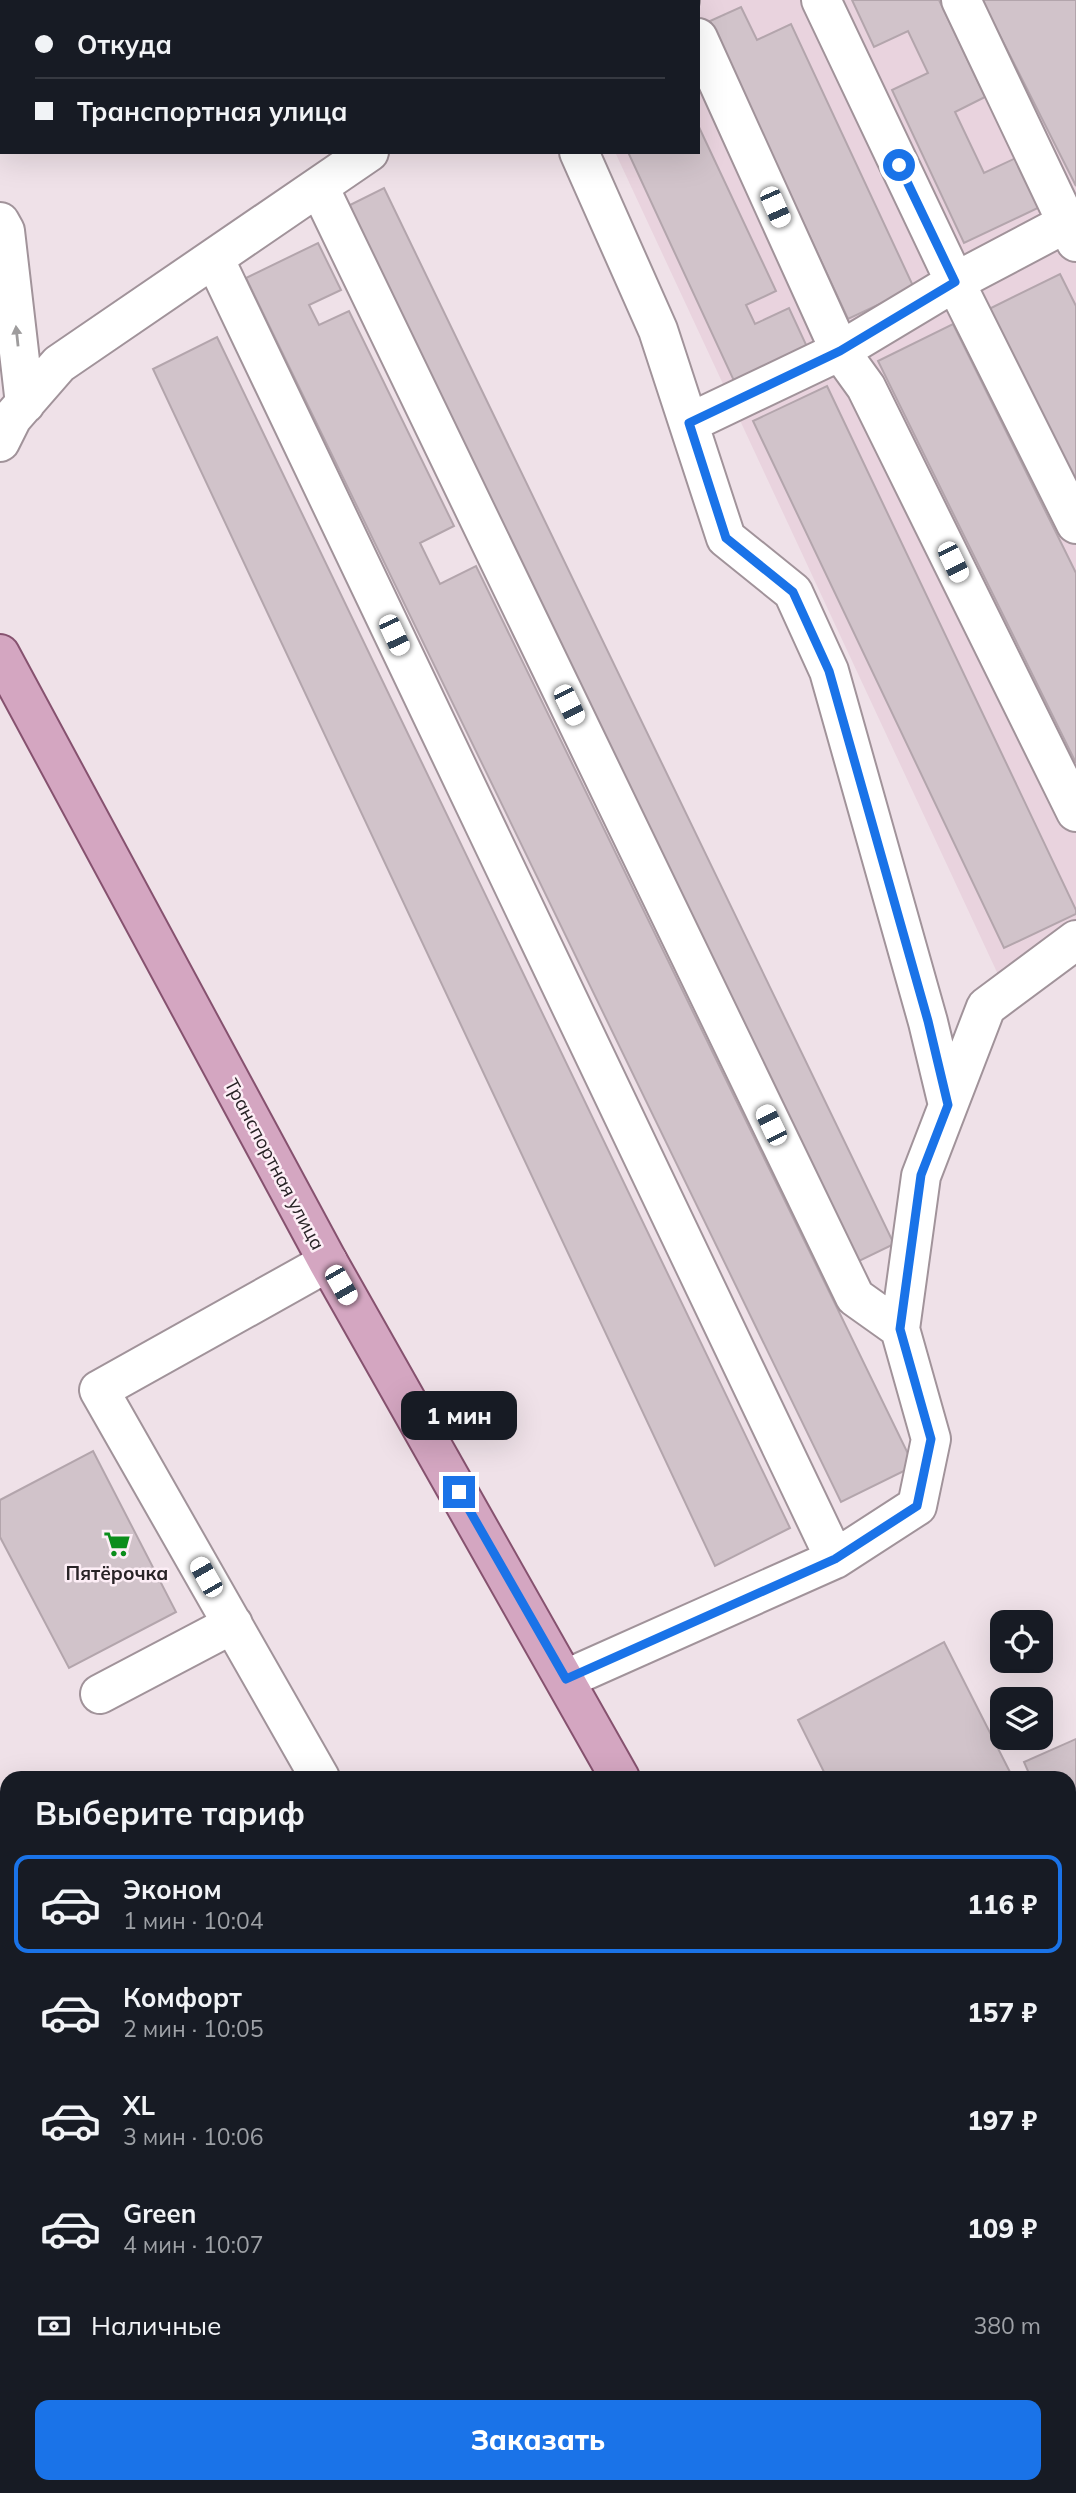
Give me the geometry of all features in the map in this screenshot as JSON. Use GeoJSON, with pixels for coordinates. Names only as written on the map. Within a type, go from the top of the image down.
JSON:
{"type":"FeatureCollection","features":[{"type":"Feature","properties":{"kind":"main road","name":"Транспортная улица"},"geometry":{"type":"LineString","coordinates":[[0,654],[328,1262],[616,1771]]}},
{"type":"Feature","properties":{"kind":"lane"},"geometry":{"type":"LineString","coordinates":[[821,0],[955,282],[1076,524]]}},
{"type":"Feature","properties":{"kind":"lane"},"geometry":{"type":"LineString","coordinates":[[689,423],[840,351],[955,282],[1073,228],[961,0]]}},
{"type":"Feature","properties":{"kind":"lane"},"geometry":{"type":"LineString","coordinates":[[700,42],[840,351],[866,387],[1076,812]]}},
{"type":"Feature","properties":{"kind":"lane"},"geometry":{"type":"LineString","coordinates":[[0,442],[24,404],[58,364],[215,260],[366,154]]}},
{"type":"Feature","properties":{"kind":"lane"},"geometry":{"type":"LineString","coordinates":[[580,154],[658,330],[726,538],[793,592],[829,671],[928,1021],[948,1105]]}},
{"type":"Feature","properties":{"kind":"lane"},"geometry":{"type":"LineString","coordinates":[[319,187],[855,1297],[900,1329]]}},
{"type":"Feature","properties":{"kind":"lane"},"geometry":{"type":"LineString","coordinates":[[0,222],[5,231],[24,404]]}},
{"type":"Feature","properties":{"kind":"lane"},"geometry":{"type":"LineString","coordinates":[[215,260],[835,1559]]}},
{"type":"Feature","properties":{"kind":"lane"},"geometry":{"type":"LineString","coordinates":[[566,1679],[835,1559],[917,1506],[931,1439],[900,1329],[921,1175],[986,1007],[1076,940]]}},
{"type":"Feature","properties":{"kind":"lane"},"geometry":{"type":"LineString","coordinates":[[316,1771],[99,1390],[328,1262]]}},
{"type":"Feature","properties":{"kind":"lane"},"geometry":{"type":"LineString","coordinates":[[100,1694],[233,1624]]}},
{"type":"Feature","properties":{"kind":"shaded area"},"geometry":{"type":"Polygon","coordinates":[[[700,0],[1076,0],[1076,945],[1002,983],[616,154],[700,154],[700,0]]]}},
{"type":"Feature","properties":{"kind":"building"},"geometry":{"type":"Polygon","coordinates":[[[852,0],[939,0],[985,97],[955,112],[984,173],[1018,157],[1042,206],[964,243],[892,90],[928,73],[908,31],[874,47],[852,0]]]}},
{"type":"Feature","properties":{"kind":"building"},"geometry":{"type":"Polygon","coordinates":[[[982,0],[1076,0],[1076,186],[982,0]]]}},
{"type":"Feature","properties":{"kind":"building"},"geometry":{"type":"Polygon","coordinates":[[[741,7],[757,40],[791,24],[914,288],[848,319],[710,21],[741,7]]]}},
{"type":"Feature","properties":{"kind":"building"},"geometry":{"type":"Polygon","coordinates":[[[700,129],[776,291],[746,305],[755,324],[789,308],[808,349],[735,383],[629,154],[700,154],[700,129]]]}},
{"type":"Feature","properties":{"kind":"building"},"geometry":{"type":"Polygon","coordinates":[[[384,188],[894,1244],[855,1263],[346,207],[384,188]]]}},
{"type":"Feature","properties":{"kind":"building"},"geometry":{"type":"Polygon","coordinates":[[[318,243],[341,290],[309,305],[319,325],[349,311],[454,526],[420,543],[440,584],[476,566],[914,1466],[841,1502],[246,278],[318,243]]]}},
{"type":"Feature","properties":{"kind":"building"},"geometry":{"type":"Polygon","coordinates":[[[1060,274],[1076,306],[1076,488],[989,309],[1060,274]]]}},
{"type":"Feature","properties":{"kind":"building"},"geometry":{"type":"Polygon","coordinates":[[[953,324],[1076,573],[1076,763],[878,361],[953,324]]]}},
{"type":"Feature","properties":{"kind":"building"},"geometry":{"type":"Polygon","coordinates":[[[217,337],[790,1528],[715,1566],[153,369],[217,337]]]}},
{"type":"Feature","properties":{"kind":"building"},"geometry":{"type":"Polygon","coordinates":[[[827,386],[1076,910],[1076,914],[1004,948],[753,421],[827,386]]]}},
{"type":"Feature","properties":{"kind":"building"},"geometry":{"type":"Polygon","coordinates":[[[93,1451],[176,1612],[69,1668],[0,1537],[0,1500],[93,1451]]]}},
{"type":"Feature","properties":{"kind":"building"},"geometry":{"type":"Polygon","coordinates":[[[944,1642],[990,1733],[990,1750],[999,1750],[1009,1771],[824,1771],[798,1720],[944,1642]]]}},
{"type":"Feature","properties":{"kind":"building"},"geometry":{"type":"Polygon","coordinates":[[[1076,1739],[1076,1771],[1028,1771],[1024,1762],[1076,1739]]]}},
{"type":"Feature","properties":{"kind":"place","name":"Пятёрочка"},"geometry":{"type":"Point","coordinates":[117,1544]}},
{"type":"Feature","properties":{"kind":"route"},"geometry":{"type":"LineString","coordinates":[[459,1492],[566,1679],[835,1559],[917,1506],[931,1439],[900,1329],[921,1175],[948,1105],[928,1021],[829,671],[793,592],[726,538],[689,423],[840,351],[955,282],[899,165]]}}]}
